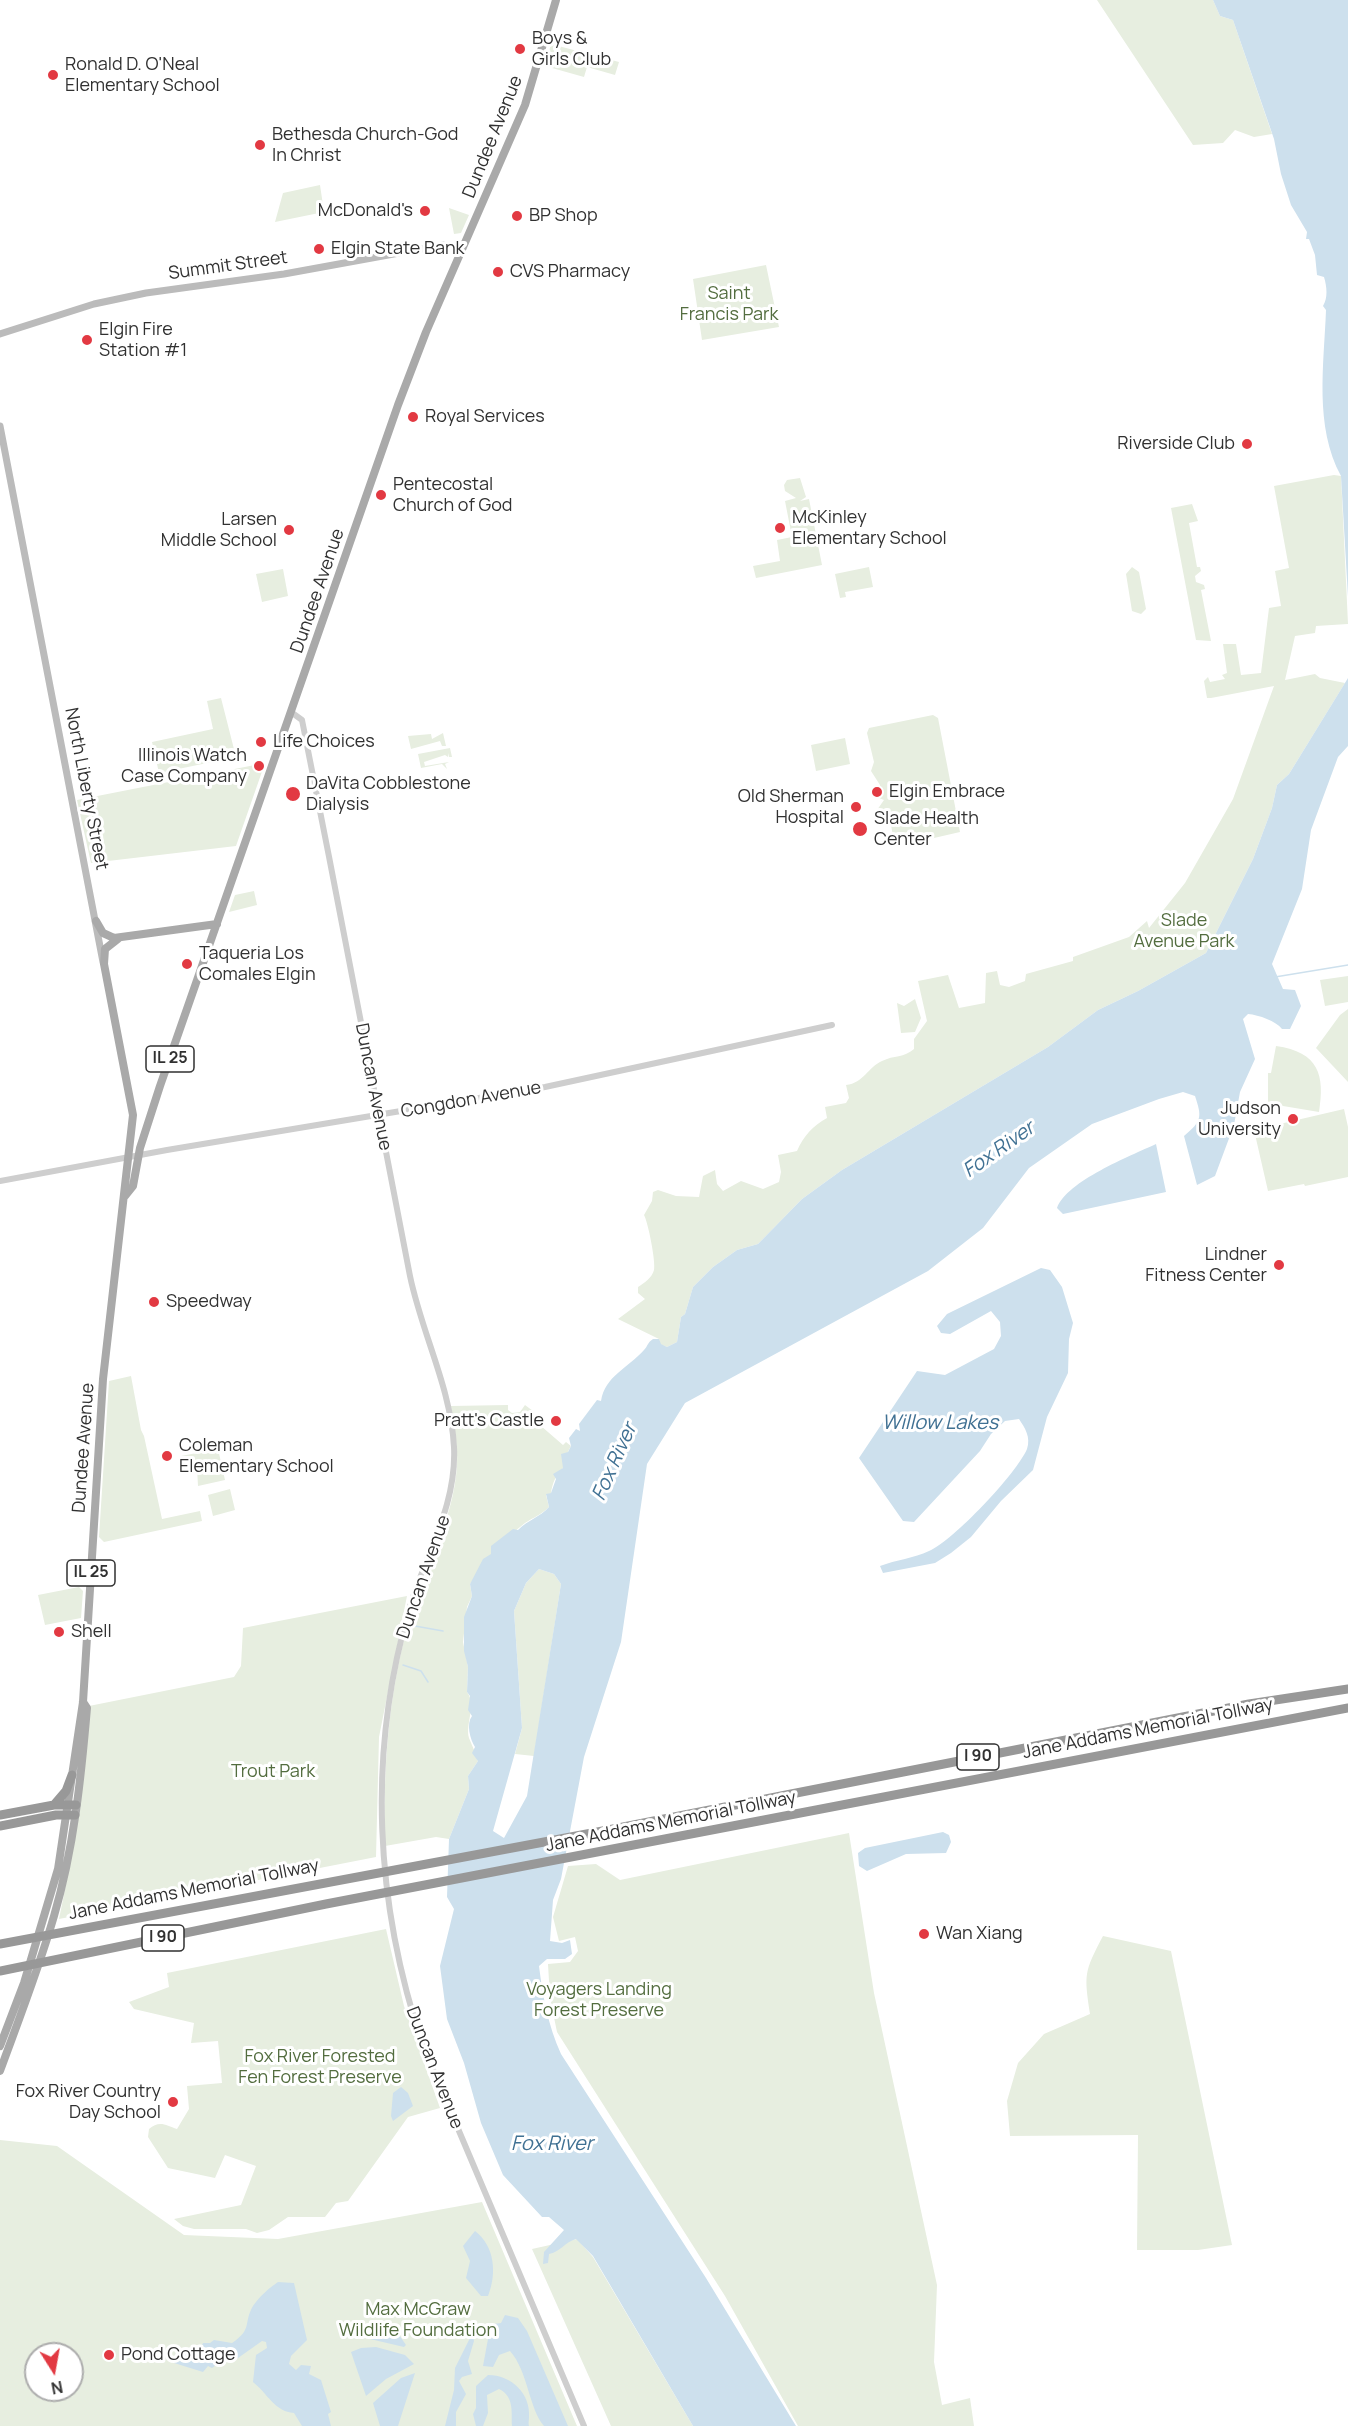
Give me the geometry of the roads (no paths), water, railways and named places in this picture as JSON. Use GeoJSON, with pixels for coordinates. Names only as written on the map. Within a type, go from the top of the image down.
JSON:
{"type":"FeatureCollection","features":[{"type":"Feature","properties":{"kind":"highway"},"geometry":{"type":"LineString","coordinates":[[1249,1704],[1297,1690],[1348,1682]]}},
{"type":"Feature","properties":{"kind":"highway","name":"Jane Addams Memorial Tollway"},"geometry":{"type":"LineString","coordinates":[[0,1944],[608,1830],[1249,1704],[1348,1689]]}},
{"type":"Feature","properties":{"kind":"highway","name":"Jane Addams Memorial Tollway"},"geometry":{"type":"LineString","coordinates":[[0,1971],[326,1904],[613,1851],[1348,1708]]}},
{"type":"Feature","properties":{"kind":"highway"},"geometry":{"type":"LineString","coordinates":[[1319,1713],[1348,1714]]}},
{"type":"Feature","properties":{"kind":"highway"},"geometry":{"type":"LineString","coordinates":[[54,1805],[66,1791],[72,1775]]}},
{"type":"Feature","properties":{"kind":"highway"},"geometry":{"type":"LineString","coordinates":[[0,1815],[54,1805],[71,1810]]}},
{"type":"Feature","properties":{"kind":"highway"},"geometry":{"type":"LineString","coordinates":[[0,1826],[71,1810]]}},
{"type":"Feature","properties":{"kind":"main road","name":"Dundee Avenue"},"geometry":{"type":"LineString","coordinates":[[127,1193],[133,1186],[138,1155],[210,943],[404,390],[526,101],[556,0]]}},
{"type":"Feature","properties":{"kind":"main road","name":"Summit Street"},"geometry":{"type":"LineString","coordinates":[[0,334],[94,304],[155,292],[284,274],[443,245],[462,250]]}},
{"type":"Feature","properties":{"kind":"main road","name":"North Liberty Street"},"geometry":{"type":"LineString","coordinates":[[0,426],[96,921],[98,945],[104,964],[133,1115],[127,1157]]}},
{"type":"Feature","properties":{"kind":"main road"},"geometry":{"type":"LineString","coordinates":[[96,921],[104,934],[119,938],[217,924]]}},
{"type":"Feature","properties":{"kind":"main road"},"geometry":{"type":"LineString","coordinates":[[199,928],[210,943]]}},
{"type":"Feature","properties":{"kind":"main road"},"geometry":{"type":"LineString","coordinates":[[104,964],[107,946],[119,938]]}},
{"type":"Feature","properties":{"kind":"main road"},"geometry":{"type":"LineString","coordinates":[[133,1115],[138,1155]]}},
{"type":"Feature","properties":{"kind":"main road","name":"Dundee Avenue"},"geometry":{"type":"LineString","coordinates":[[71,1810],[72,1775],[83,1702],[105,1365],[127,1193],[127,1157]]}},
{"type":"Feature","properties":{"kind":"main road","name":"Dundee Avenue"},"geometry":{"type":"LineString","coordinates":[[0,2071],[33,1982],[51,1913],[71,1810],[87,1708],[83,1702]]}},
{"type":"Feature","properties":{"kind":"main road","name":"Dundee Avenue"},"geometry":{"type":"LineString","coordinates":[[0,2046],[51,1913]]}},
{"type":"Feature","properties":{"kind":"street","name":"Duncan Avenue"},"geometry":{"type":"LineString","coordinates":[[291,712],[300,716],[303,722],[414,1298],[445,1393],[454,1454],[447,1508],[409,1610],[392,1683],[383,1752],[380,1805],[387,1904],[404,1985],[423,2046],[584,2426]]}},
{"type":"Feature","properties":{"kind":"street","name":"Congdon Avenue"},"geometry":{"type":"LineString","coordinates":[[0,1181],[138,1155],[591,1078],[832,1026]]}},
{"type":"Feature","properties":{"kind":"water"},"geometry":{"type":"Polygon","coordinates":[[[1213,0],[1348,0],[1348,597],[1341,476],[1327,437],[1324,416],[1326,310],[1323,306],[1326,296],[1325,281],[1324,277],[1317,275],[1315,255],[1309,239],[1306,239],[1307,232],[1291,205],[1281,174],[1274,139],[1233,20],[1220,16],[1213,0]]]}},
{"type":"Feature","properties":{"kind":"water","name":"Fox River"},"geometry":{"type":"Polygon","coordinates":[[[1348,678],[1348,746],[1338,757],[1311,830],[1302,889],[1272,964],[1283,989],[1295,990],[1301,1006],[1290,1029],[1282,1029],[1272,1021],[1248,1014],[1243,1019],[1255,1059],[1240,1092],[1234,1125],[1215,1176],[1197,1185],[1184,1136],[1199,1118],[1195,1096],[1183,1092],[1092,1124],[1029,1168],[983,1228],[928,1271],[685,1403],[647,1464],[621,1642],[584,1757],[561,1879],[553,1900],[550,1941],[562,1943],[570,1940],[572,1954],[565,1959],[547,1959],[539,1966],[547,2011],[561,2054],[706,2278],[796,2426],[693,2426],[593,2256],[576,2239],[549,2254],[548,2263],[543,2264],[544,2252],[564,2230],[549,2217],[542,2217],[503,2175],[481,2123],[464,2063],[447,2019],[440,1966],[454,1909],[447,1897],[449,1839],[469,1789],[468,1776],[478,1761],[472,1753],[475,1747],[469,1732],[472,1716],[468,1710],[470,1696],[467,1692],[468,1667],[464,1651],[464,1617],[472,1596],[470,1584],[483,1559],[491,1554],[491,1546],[513,1529],[518,1530],[549,1507],[546,1494],[551,1493],[556,1479],[553,1474],[563,1468],[561,1454],[568,1452],[571,1446],[569,1438],[576,1429],[580,1431],[579,1424],[597,1400],[601,1401],[603,1392],[612,1379],[653,1339],[659,1339],[661,1344],[667,1347],[677,1342],[681,1317],[685,1314],[693,1287],[713,1267],[737,1250],[758,1244],[802,1199],[842,1170],[1048,1047],[1098,1010],[1138,991],[1206,953],[1253,859],[1272,808],[1277,785],[1289,774],[1348,678]],[[539,1569],[526,1583],[514,1611],[522,1728],[493,1831],[504,1838],[527,1796],[561,1584],[554,1574],[539,1569]]]}},
{"type":"Feature","properties":{"kind":"water"},"geometry":{"type":"Polygon","coordinates":[[[1156,1144],[1166,1192],[1063,1214],[1057,1208],[1073,1188],[1086,1179],[1156,1144]]]}},
{"type":"Feature","properties":{"kind":"water","name":"Willow Lakes"},"geometry":{"type":"Polygon","coordinates":[[[1041,1268],[1050,1270],[1062,1287],[1073,1323],[1069,1339],[1068,1373],[1047,1417],[1033,1470],[1001,1501],[971,1537],[951,1553],[935,1563],[883,1573],[880,1566],[929,1551],[940,1545],[968,1521],[1021,1460],[1027,1449],[1028,1437],[1019,1419],[1005,1421],[914,1522],[903,1521],[859,1458],[917,1371],[945,1375],[994,1349],[1001,1336],[1000,1322],[991,1311],[950,1334],[941,1333],[937,1326],[947,1314],[1041,1268]]]}},
{"type":"Feature","properties":{"kind":"water"},"geometry":{"type":"Polygon","coordinates":[[[943,1832],[949,1835],[951,1842],[946,1853],[906,1854],[867,1871],[859,1866],[858,1853],[865,1848],[943,1832]]]}},
{"type":"Feature","properties":{"kind":"water"},"geometry":{"type":"Polygon","coordinates":[[[401,2087],[408,2093],[413,2106],[393,2121],[391,2116],[393,2093],[401,2087]]]}},
{"type":"Feature","properties":{"kind":"water"},"geometry":{"type":"Polygon","coordinates":[[[475,2231],[487,2244],[492,2261],[493,2279],[488,2296],[481,2296],[466,2278],[470,2261],[463,2246],[475,2231]]]}},
{"type":"Feature","properties":{"kind":"water"},"geometry":{"type":"Polygon","coordinates":[[[278,2282],[294,2283],[307,2340],[291,2356],[289,2364],[296,2370],[301,2365],[311,2366],[309,2374],[321,2380],[331,2412],[328,2414],[331,2426],[302,2426],[294,2413],[276,2406],[253,2382],[256,2355],[267,2348],[266,2342],[262,2341],[238,2358],[226,2362],[223,2360],[212,2368],[208,2366],[203,2372],[171,2362],[178,2352],[200,2349],[203,2343],[210,2343],[214,2340],[232,2343],[239,2338],[245,2330],[255,2303],[278,2282]]]}},
{"type":"Feature","properties":{"kind":"water"},"geometry":{"type":"Polygon","coordinates":[[[505,2315],[518,2318],[527,2331],[568,2426],[544,2426],[535,2410],[521,2369],[510,2351],[499,2355],[493,2367],[483,2366],[488,2339],[485,2337],[485,2325],[501,2323],[505,2315]]]}},
{"type":"Feature","properties":{"kind":"water"},"geometry":{"type":"Polygon","coordinates":[[[383,2324],[397,2332],[406,2345],[404,2347],[370,2339],[374,2331],[383,2324]]]}},
{"type":"Feature","properties":{"kind":"water"},"geometry":{"type":"Polygon","coordinates":[[[472,2334],[474,2341],[468,2361],[472,2374],[462,2377],[459,2381],[466,2394],[456,2412],[456,2426],[445,2426],[454,2390],[455,2368],[472,2334]]]}},
{"type":"Feature","properties":{"kind":"water"},"geometry":{"type":"Polygon","coordinates":[[[376,2347],[405,2355],[414,2364],[386,2379],[366,2396],[351,2352],[361,2348],[376,2347]]]}},
{"type":"Feature","properties":{"kind":"water"},"geometry":{"type":"Polygon","coordinates":[[[415,2373],[398,2426],[380,2426],[373,2403],[401,2378],[415,2373]]]}},
{"type":"Feature","properties":{"kind":"water"},"geometry":{"type":"Polygon","coordinates":[[[488,2375],[512,2382],[523,2393],[529,2409],[529,2426],[512,2426],[510,2401],[508,2396],[499,2389],[487,2395],[488,2413],[483,2426],[476,2426],[473,2414],[476,2408],[476,2386],[488,2375]]]}},
{"type":"Feature","properties":{"kind":"waterway"},"geometry":{"type":"LineString","coordinates":[[1275,977],[1348,965]]}},
{"type":"Feature","properties":{"kind":"waterway"},"geometry":{"type":"LineString","coordinates":[[412,1628],[415,1626],[443,1631]]}},
{"type":"Feature","properties":{"kind":"waterway"},"geometry":{"type":"LineString","coordinates":[[403,1665],[421,1671],[428,1682]]}},
{"type":"Feature","properties":{"kind":"place","name":"Boys & Girls Club"},"geometry":{"type":"Point","coordinates":[520,49]}},
{"type":"Feature","properties":{"kind":"place","name":"Ronald D. O'Neal Elementary School"},"geometry":{"type":"Point","coordinates":[53,75]}},
{"type":"Feature","properties":{"kind":"place","name":"Bethesda Church-God In Christ"},"geometry":{"type":"Point","coordinates":[260,145]}},
{"type":"Feature","properties":{"kind":"place","name":"McDonald's"},"geometry":{"type":"Point","coordinates":[425,211]}},
{"type":"Feature","properties":{"kind":"place","name":"BP Shop"},"geometry":{"type":"Point","coordinates":[517,216]}},
{"type":"Feature","properties":{"kind":"place","name":"Elgin State Bank"},"geometry":{"type":"Point","coordinates":[319,249]}},
{"type":"Feature","properties":{"kind":"place","name":"CVS Pharmacy"},"geometry":{"type":"Point","coordinates":[498,272]}},
{"type":"Feature","properties":{"kind":"place","name":"Elgin Fire Station #1"},"geometry":{"type":"Point","coordinates":[87,340]}},
{"type":"Feature","properties":{"kind":"place","name":"Royal Services"},"geometry":{"type":"Point","coordinates":[413,417]}},
{"type":"Feature","properties":{"kind":"place","name":"Riverside Club"},"geometry":{"type":"Point","coordinates":[1247,444]}},
{"type":"Feature","properties":{"kind":"place","name":"Pentecostal Church of God"},"geometry":{"type":"Point","coordinates":[381,495]}},
{"type":"Feature","properties":{"kind":"place","name":"McKinley Elementary School"},"geometry":{"type":"Point","coordinates":[780,528]}},
{"type":"Feature","properties":{"kind":"place","name":"Larsen Middle School"},"geometry":{"type":"Point","coordinates":[289,530]}},
{"type":"Feature","properties":{"kind":"place","name":"Life Choices"},"geometry":{"type":"Point","coordinates":[261,742]}},
{"type":"Feature","properties":{"kind":"place","name":"Illinois Watch Case Company"},"geometry":{"type":"Point","coordinates":[259,766]}},
{"type":"Feature","properties":{"kind":"place","name":"Elgin Embrace"},"geometry":{"type":"Point","coordinates":[877,792]}},
{"type":"Feature","properties":{"kind":"place","name":"DaVita Cobblestone Dialysis"},"geometry":{"type":"Point","coordinates":[293,794]}},
{"type":"Feature","properties":{"kind":"place","name":"Old Sherman Hospital"},"geometry":{"type":"Point","coordinates":[856,807]}},
{"type":"Feature","properties":{"kind":"place","name":"Slade Health Center"},"geometry":{"type":"Point","coordinates":[860,829]}},
{"type":"Feature","properties":{"kind":"place","name":"Taqueria Los Comales Elgin"},"geometry":{"type":"Point","coordinates":[187,964]}},
{"type":"Feature","properties":{"kind":"place","name":"Judson University"},"geometry":{"type":"Point","coordinates":[1293,1119]}},
{"type":"Feature","properties":{"kind":"place","name":"Lindner Fitness Center"},"geometry":{"type":"Point","coordinates":[1279,1265]}},
{"type":"Feature","properties":{"kind":"place","name":"Speedway"},"geometry":{"type":"Point","coordinates":[154,1302]}},
{"type":"Feature","properties":{"kind":"place","name":"Pratt's Castle"},"geometry":{"type":"Point","coordinates":[556,1421]}},
{"type":"Feature","properties":{"kind":"place","name":"Coleman Elementary School"},"geometry":{"type":"Point","coordinates":[167,1456]}},
{"type":"Feature","properties":{"kind":"place","name":"Shell"},"geometry":{"type":"Point","coordinates":[59,1632]}},
{"type":"Feature","properties":{"kind":"place","name":"Wan Xiang"},"geometry":{"type":"Point","coordinates":[924,1934]}},
{"type":"Feature","properties":{"kind":"place","name":"Fox River Country Day School"},"geometry":{"type":"Point","coordinates":[173,2102]}},
{"type":"Feature","properties":{"kind":"place","name":"Pond Cottage"},"geometry":{"type":"Point","coordinates":[109,2355]}},
{"type":"Feature","properties":{"kind":"park label","name":"Saint Francis Park"},"geometry":{"type":"Point","coordinates":[729,304]}},
{"type":"Feature","properties":{"kind":"park label","name":"Slade Avenue Park"},"geometry":{"type":"Point","coordinates":[1184,931]}},
{"type":"Feature","properties":{"kind":"park label","name":"Trout Park"},"geometry":{"type":"Point","coordinates":[273,1772]}},
{"type":"Feature","properties":{"kind":"park label","name":"Voyagers Landing Forest Preserve"},"geometry":{"type":"Point","coordinates":[599,2000]}},
{"type":"Feature","properties":{"kind":"park label","name":"Fox River Forested Fen Forest Preserve"},"geometry":{"type":"Point","coordinates":[320,2067]}},
{"type":"Feature","properties":{"kind":"park label","name":"Max McGraw Wildlife Foundation"},"geometry":{"type":"Point","coordinates":[418,2320]}}]}
